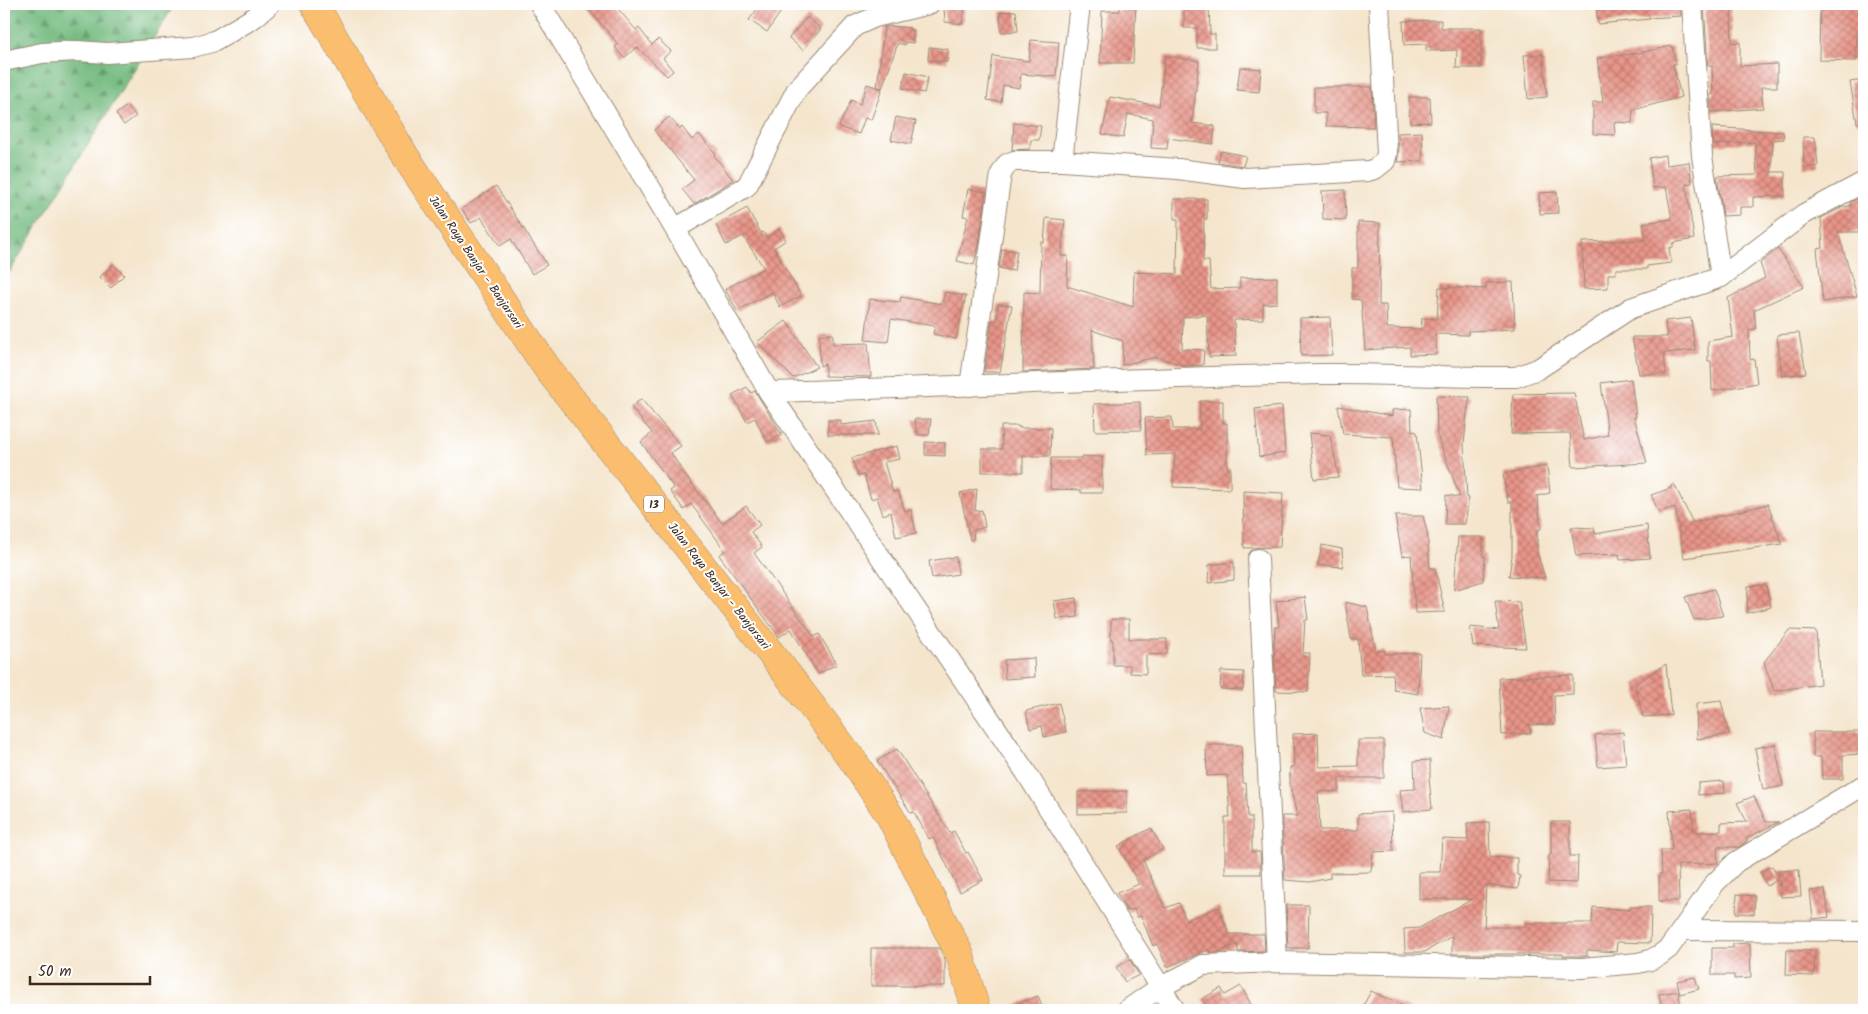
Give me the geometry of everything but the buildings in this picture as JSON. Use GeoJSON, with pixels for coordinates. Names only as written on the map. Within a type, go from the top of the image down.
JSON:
{"type":"FeatureCollection","features":[{"type":"Feature","properties":{"kind":"highway","name":"Jalan Raya Banjar - Banjarsari"},"geometry":{"type":"LineString","coordinates":[[314,4],[406,156],[547,368],[792,679],[852,759],[890,816],[960,955],[976,1010]]}},
{"type":"Feature","properties":{"kind":"street"},"geometry":{"type":"LineString","coordinates":[[4,61],[42,52],[77,51],[107,53],[193,47],[215,41],[255,17],[270,4]]}},
{"type":"Feature","properties":{"kind":"street"},"geometry":{"type":"LineString","coordinates":[[540,4],[675,229],[769,392],[1025,771],[1159,988],[1175,1010]]}},
{"type":"Feature","properties":{"kind":"street"},"geometry":{"type":"LineString","coordinates":[[675,229],[747,186],[797,89],[855,26],[875,17],[929,4]]}},
{"type":"Feature","properties":{"kind":"street"},"geometry":{"type":"LineString","coordinates":[[1062,162],[1080,4]]}},
{"type":"Feature","properties":{"kind":"street"},"geometry":{"type":"LineString","coordinates":[[970,386],[1003,168],[1007,164],[1014,161],[1062,162],[1178,169],[1245,178],[1375,169],[1385,161],[1387,153],[1379,4]]}},
{"type":"Feature","properties":{"kind":"street"},"geometry":{"type":"LineString","coordinates":[[1692,4],[1702,156],[1721,277]]}},
{"type":"Feature","properties":{"kind":"street"},"geometry":{"type":"LineString","coordinates":[[769,392],[1150,378],[1326,374],[1516,377],[1538,369],[1631,308],[1721,277],[1804,214],[1864,182]]}},
{"type":"Feature","properties":{"kind":"street"},"geometry":{"type":"LineString","coordinates":[[1258,559],[1277,962]]}},
{"type":"Feature","properties":{"kind":"street"},"geometry":{"type":"LineString","coordinates":[[1127,1010],[1159,988],[1203,965],[1277,962],[1582,968],[1650,960],[1669,948],[1715,882],[1736,862],[1864,785]]}},
{"type":"Feature","properties":{"kind":"street"},"geometry":{"type":"LineString","coordinates":[[1682,930],[1864,931]]}},
{"type":"Feature","properties":{"kind":"green space"},"geometry":{"type":"Polygon","coordinates":[[[4,4],[155,4],[171,10],[4,281],[4,4]]]}}]}
